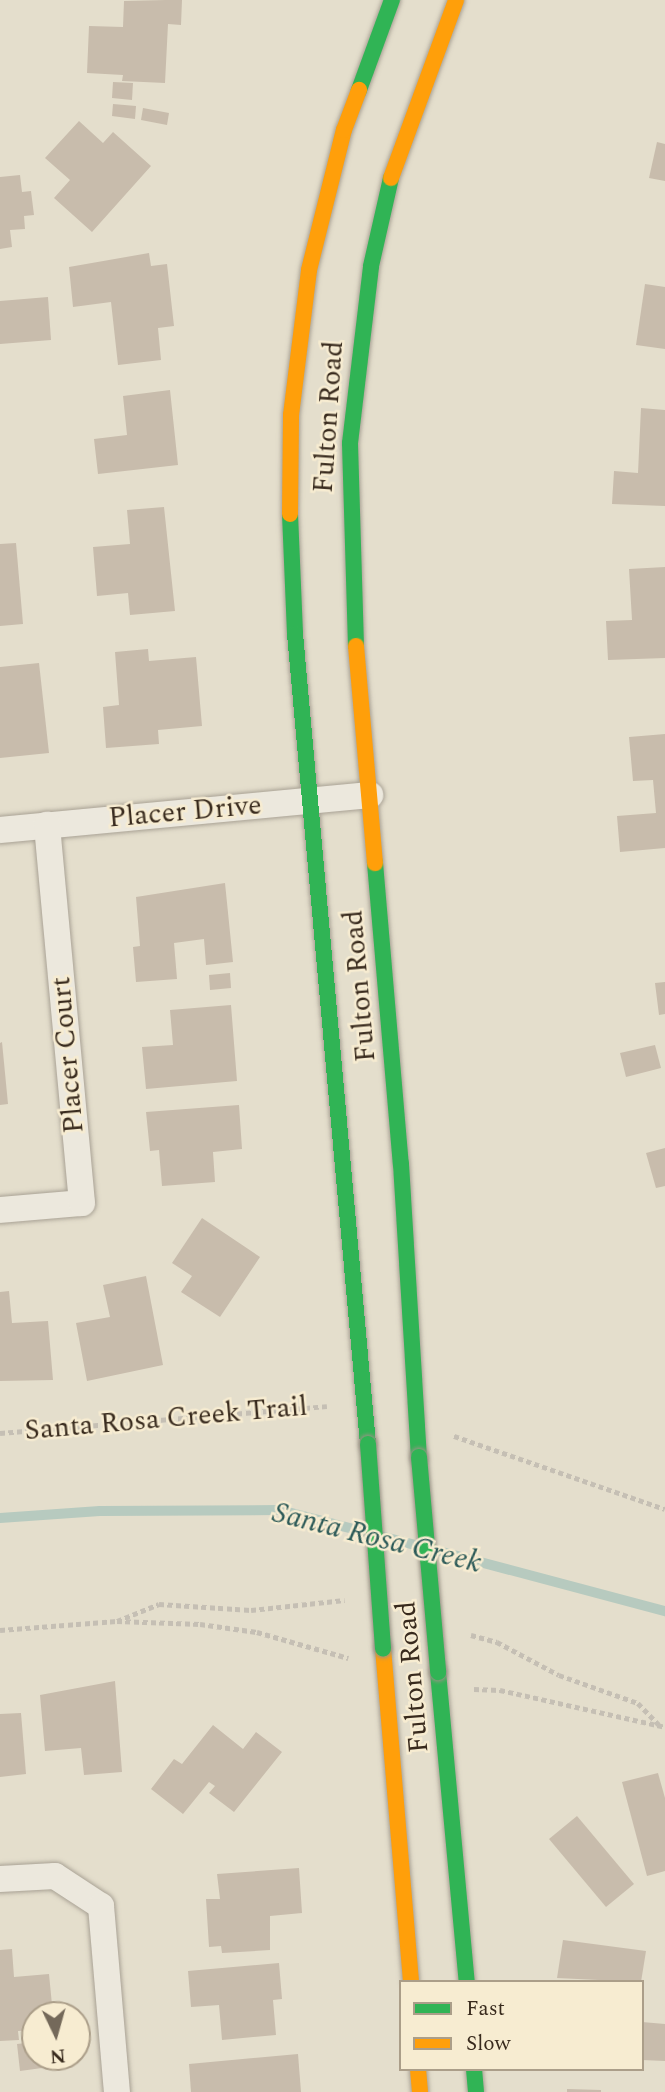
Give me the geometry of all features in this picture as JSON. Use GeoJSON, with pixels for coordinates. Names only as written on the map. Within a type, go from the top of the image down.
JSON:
{"type":"FeatureCollection","features":[{"type":"Feature","properties":{"kind":"main road","name":"Fulton Road"},"geometry":{"type":"LineString","coordinates":[[392,0],[328,186],[298,338],[291,415],[290,553],[368,1444],[411,1980]]}},
{"type":"Feature","properties":{"kind":"main road","name":"Fulton Road"},"geometry":{"type":"LineString","coordinates":[[456,0],[393,169],[371,265],[355,377],[350,443],[350,559],[401,1164],[419,1457],[467,1980]]}},
{"type":"Feature","properties":{"kind":"main road"},"geometry":{"type":"LineString","coordinates":[[418,2071],[420,2092]]}},
{"type":"Feature","properties":{"kind":"main road"},"geometry":{"type":"LineString","coordinates":[[474,2071],[477,2092]]}},
{"type":"Feature","properties":{"kind":"street","name":"Placer Drive"},"geometry":{"type":"LineString","coordinates":[[0,830],[370,795]]}},
{"type":"Feature","properties":{"kind":"street","name":"Placer Court"},"geometry":{"type":"LineString","coordinates":[[0,1210],[82,1203],[47,825]]}},
{"type":"Feature","properties":{"kind":"street"},"geometry":{"type":"LineString","coordinates":[[0,1880],[55,1876],[101,1906],[117,2092]]}},
{"type":"Feature","properties":{"kind":"path","name":"Santa Rosa Creek Trail"},"geometry":{"type":"LineString","coordinates":[[0,1433],[331,1406]]}},
{"type":"Feature","properties":{"kind":"path"},"geometry":{"type":"LineString","coordinates":[[453,1436],[665,1509]]}},
{"type":"Feature","properties":{"kind":"path"},"geometry":{"type":"LineString","coordinates":[[0,1630],[117,1621],[200,1624],[257,1632],[349,1659]]}},
{"type":"Feature","properties":{"kind":"path"},"geometry":{"type":"LineString","coordinates":[[472,1689],[500,1690],[665,1727]]}},
{"type":"Feature","properties":{"kind":"building"},"geometry":{"type":"Polygon","coordinates":[[[182,0],[181,25],[168,24],[165,83],[122,81],[123,75],[87,73],[89,26],[123,27],[124,1],[182,0]]]}},
{"type":"Feature","properties":{"kind":"building"},"geometry":{"type":"Polygon","coordinates":[[[113,82],[133,83],[132,100],[112,98],[113,82]]]}},
{"type":"Feature","properties":{"kind":"building"},"geometry":{"type":"Polygon","coordinates":[[[113,104],[136,106],[135,119],[112,116],[113,104]]]}},
{"type":"Feature","properties":{"kind":"building"},"geometry":{"type":"Polygon","coordinates":[[[143,108],[169,113],[167,125],[141,120],[143,108]]]}},
{"type":"Feature","properties":{"kind":"building"},"geometry":{"type":"Polygon","coordinates":[[[79,121],[103,143],[113,132],[151,166],[92,232],[54,198],[70,180],[45,158],[79,121]]]}},
{"type":"Feature","properties":{"kind":"building"},"geometry":{"type":"Polygon","coordinates":[[[657,142],[665,144],[665,181],[649,178],[657,142]]]}},
{"type":"Feature","properties":{"kind":"building"},"geometry":{"type":"Polygon","coordinates":[[[20,175],[22,192],[31,191],[34,215],[24,216],[25,229],[10,230],[12,247],[0,249],[0,177],[20,175]]]}},
{"type":"Feature","properties":{"kind":"building"},"geometry":{"type":"Polygon","coordinates":[[[149,253],[151,266],[167,264],[174,326],[158,328],[161,360],[118,365],[111,302],[73,307],[69,267],[149,253]]]}},
{"type":"Feature","properties":{"kind":"building"},"geometry":{"type":"Polygon","coordinates":[[[645,284],[665,287],[665,349],[636,345],[645,284]]]}},
{"type":"Feature","properties":{"kind":"building"},"geometry":{"type":"Polygon","coordinates":[[[48,297],[51,340],[0,344],[0,301],[48,297]]]}},
{"type":"Feature","properties":{"kind":"building"},"geometry":{"type":"Polygon","coordinates":[[[170,390],[178,465],[98,474],[94,439],[127,435],[123,396],[170,390]]]}},
{"type":"Feature","properties":{"kind":"building"},"geometry":{"type":"Polygon","coordinates":[[[641,408],[665,410],[665,506],[612,504],[614,471],[638,473],[641,408]]]}},
{"type":"Feature","properties":{"kind":"building"},"geometry":{"type":"Polygon","coordinates":[[[164,507],[175,611],[130,615],[128,593],[97,596],[93,547],[130,544],[127,510],[164,507]]]}},
{"type":"Feature","properties":{"kind":"building"},"geometry":{"type":"Polygon","coordinates":[[[16,543],[23,624],[0,626],[0,544],[16,543]]]}},
{"type":"Feature","properties":{"kind":"building"},"geometry":{"type":"Polygon","coordinates":[[[665,567],[665,658],[608,660],[606,621],[632,620],[629,569],[665,567]]]}},
{"type":"Feature","properties":{"kind":"building"},"geometry":{"type":"Polygon","coordinates":[[[148,649],[149,661],[196,657],[202,726],[158,730],[159,744],[106,748],[103,707],[119,705],[115,652],[148,649]]]}},
{"type":"Feature","properties":{"kind":"building"},"geometry":{"type":"Polygon","coordinates":[[[39,663],[49,753],[0,758],[0,667],[39,663]]]}},
{"type":"Feature","properties":{"kind":"building"},"geometry":{"type":"Polygon","coordinates":[[[665,734],[665,848],[620,852],[617,816],[656,813],[653,780],[633,781],[629,737],[665,734]]]}},
{"type":"Feature","properties":{"kind":"building"},"geometry":{"type":"Polygon","coordinates":[[[225,883],[233,962],[206,965],[204,939],[174,943],[177,979],[136,982],[133,947],[140,946],[136,897],[225,883]]]}},
{"type":"Feature","properties":{"kind":"building"},"geometry":{"type":"Polygon","coordinates":[[[230,973],[231,988],[210,990],[209,975],[230,973]]]}},
{"type":"Feature","properties":{"kind":"building"},"geometry":{"type":"Polygon","coordinates":[[[665,982],[665,1014],[659,1015],[655,983],[665,982]]]}},
{"type":"Feature","properties":{"kind":"building"},"geometry":{"type":"Polygon","coordinates":[[[231,1005],[237,1081],[146,1089],[142,1047],[173,1045],[170,1010],[231,1005]]]}},
{"type":"Feature","properties":{"kind":"building"},"geometry":{"type":"Polygon","coordinates":[[[2,1042],[8,1104],[0,1105],[0,1043],[2,1042]]]}},
{"type":"Feature","properties":{"kind":"building"},"geometry":{"type":"Polygon","coordinates":[[[655,1045],[661,1068],[626,1077],[620,1053],[655,1045]]]}},
{"type":"Feature","properties":{"kind":"building"},"geometry":{"type":"Polygon","coordinates":[[[239,1105],[242,1149],[213,1152],[215,1182],[162,1186],[159,1150],[150,1151],[146,1112],[239,1105]]]}},
{"type":"Feature","properties":{"kind":"building"},"geometry":{"type":"Polygon","coordinates":[[[665,1148],[665,1186],[656,1188],[646,1153],[665,1148]]]}},
{"type":"Feature","properties":{"kind":"building"},"geometry":{"type":"Polygon","coordinates":[[[202,1218],[260,1257],[220,1317],[181,1292],[192,1276],[172,1263],[202,1218]]]}},
{"type":"Feature","properties":{"kind":"building"},"geometry":{"type":"Polygon","coordinates":[[[146,1276],[163,1365],[87,1381],[76,1323],[110,1317],[103,1285],[146,1276]]]}},
{"type":"Feature","properties":{"kind":"building"},"geometry":{"type":"Polygon","coordinates":[[[9,1291],[12,1323],[48,1321],[53,1380],[0,1381],[0,1292],[9,1291]]]}},
{"type":"Feature","properties":{"kind":"building"},"geometry":{"type":"Polygon","coordinates":[[[115,1681],[122,1772],[84,1775],[81,1748],[45,1751],[40,1695],[115,1681]]]}},
{"type":"Feature","properties":{"kind":"building"},"geometry":{"type":"Polygon","coordinates":[[[21,1713],[26,1774],[0,1777],[0,1714],[21,1713]]]}},
{"type":"Feature","properties":{"kind":"building"},"geometry":{"type":"Polygon","coordinates":[[[213,1725],[243,1749],[256,1732],[282,1752],[234,1812],[209,1793],[215,1786],[209,1782],[183,1814],[151,1789],[174,1759],[182,1764],[213,1725]]]}},
{"type":"Feature","properties":{"kind":"building"},"geometry":{"type":"Polygon","coordinates":[[[658,1773],[665,1798],[665,1871],[647,1876],[622,1782],[658,1773]]]}},
{"type":"Feature","properties":{"kind":"building"},"geometry":{"type":"Polygon","coordinates":[[[577,1816],[634,1884],[606,1907],[549,1839],[577,1816]]]}},
{"type":"Feature","properties":{"kind":"building"},"geometry":{"type":"Polygon","coordinates":[[[299,1868],[302,1913],[270,1916],[270,1950],[222,1953],[221,1946],[209,1947],[206,1899],[220,1899],[217,1874],[299,1868]]]}},
{"type":"Feature","properties":{"kind":"building"},"geometry":{"type":"Polygon","coordinates":[[[563,1940],[646,1951],[641,1980],[557,1978],[563,1940]]]}},
{"type":"Feature","properties":{"kind":"building"},"geometry":{"type":"Polygon","coordinates":[[[12,1949],[14,1977],[49,1974],[52,2001],[21,2001],[19,2040],[0,2041],[0,1950],[12,1949]]]}},
{"type":"Feature","properties":{"kind":"building"},"geometry":{"type":"Polygon","coordinates":[[[279,1963],[282,1999],[273,2000],[276,2035],[222,2040],[219,2005],[191,2007],[188,1971],[279,1963]]]}},
{"type":"Feature","properties":{"kind":"building"},"geometry":{"type":"Polygon","coordinates":[[[644,2022],[665,2024],[665,2061],[644,2060],[644,2022]]]}},
{"type":"Feature","properties":{"kind":"building"},"geometry":{"type":"Polygon","coordinates":[[[17,2044],[21,2044],[20,2071],[17,2044]]]}},
{"type":"Feature","properties":{"kind":"building"},"geometry":{"type":"Polygon","coordinates":[[[298,2054],[301,2092],[191,2092],[189,2064],[298,2054]]]}},
{"type":"Feature","properties":{"kind":"building"},"geometry":{"type":"Polygon","coordinates":[[[567,2089],[601,2090],[601,2092],[567,2092],[567,2089]]]}},
{"type":"Feature","properties":{"kind":"waterway","name":"Santa Rosa Creek"},"geometry":{"type":"LineString","coordinates":[[0,1518],[100,1511],[280,1510],[419,1546]]}},
{"type":"Feature","properties":{"kind":"waterway","name":"Santa Rosa Creek"},"geometry":{"type":"LineString","coordinates":[[435,1550],[665,1611]]}},
{"type":"Feature","properties":{"kind":"traffic: fast"},"geometry":{"type":"LineString","coordinates":[[359,90],[392,0]]}},
{"type":"Feature","properties":{"kind":"traffic: fast"},"geometry":{"type":"LineString","coordinates":[[356,646],[350,443],[371,266],[391,178]]}},
{"type":"Feature","properties":{"kind":"traffic: fast"},"geometry":{"type":"LineString","coordinates":[[290,514],[295,634],[368,1444]]}},
{"type":"Feature","properties":{"kind":"traffic: fast"},"geometry":{"type":"LineString","coordinates":[[375,863],[401,1164],[419,1457]]}},
{"type":"Feature","properties":{"kind":"traffic: fast"},"geometry":{"type":"LineString","coordinates":[[368,1444],[383,1648]]}},
{"type":"Feature","properties":{"kind":"traffic: fast"},"geometry":{"type":"LineString","coordinates":[[419,1457],[438,1672]]}},
{"type":"Feature","properties":{"kind":"traffic: fast"},"geometry":{"type":"LineString","coordinates":[[438,1672],[467,1980]]}},
{"type":"Feature","properties":{"kind":"traffic: fast"},"geometry":{"type":"LineString","coordinates":[[474,2071],[476,2092]]}},
{"type":"Feature","properties":{"kind":"traffic: slow"},"geometry":{"type":"LineString","coordinates":[[391,178],[456,0]]}},
{"type":"Feature","properties":{"kind":"traffic: slow"},"geometry":{"type":"LineString","coordinates":[[290,514],[291,415],[309,270],[344,130],[359,90]]}},
{"type":"Feature","properties":{"kind":"traffic: slow"},"geometry":{"type":"LineString","coordinates":[[356,646],[375,863]]}},
{"type":"Feature","properties":{"kind":"traffic: slow"},"geometry":{"type":"LineString","coordinates":[[383,1648],[411,1980]]}},
{"type":"Feature","properties":{"kind":"traffic: slow"},"geometry":{"type":"LineString","coordinates":[[418,2071],[420,2092]]}}]}
